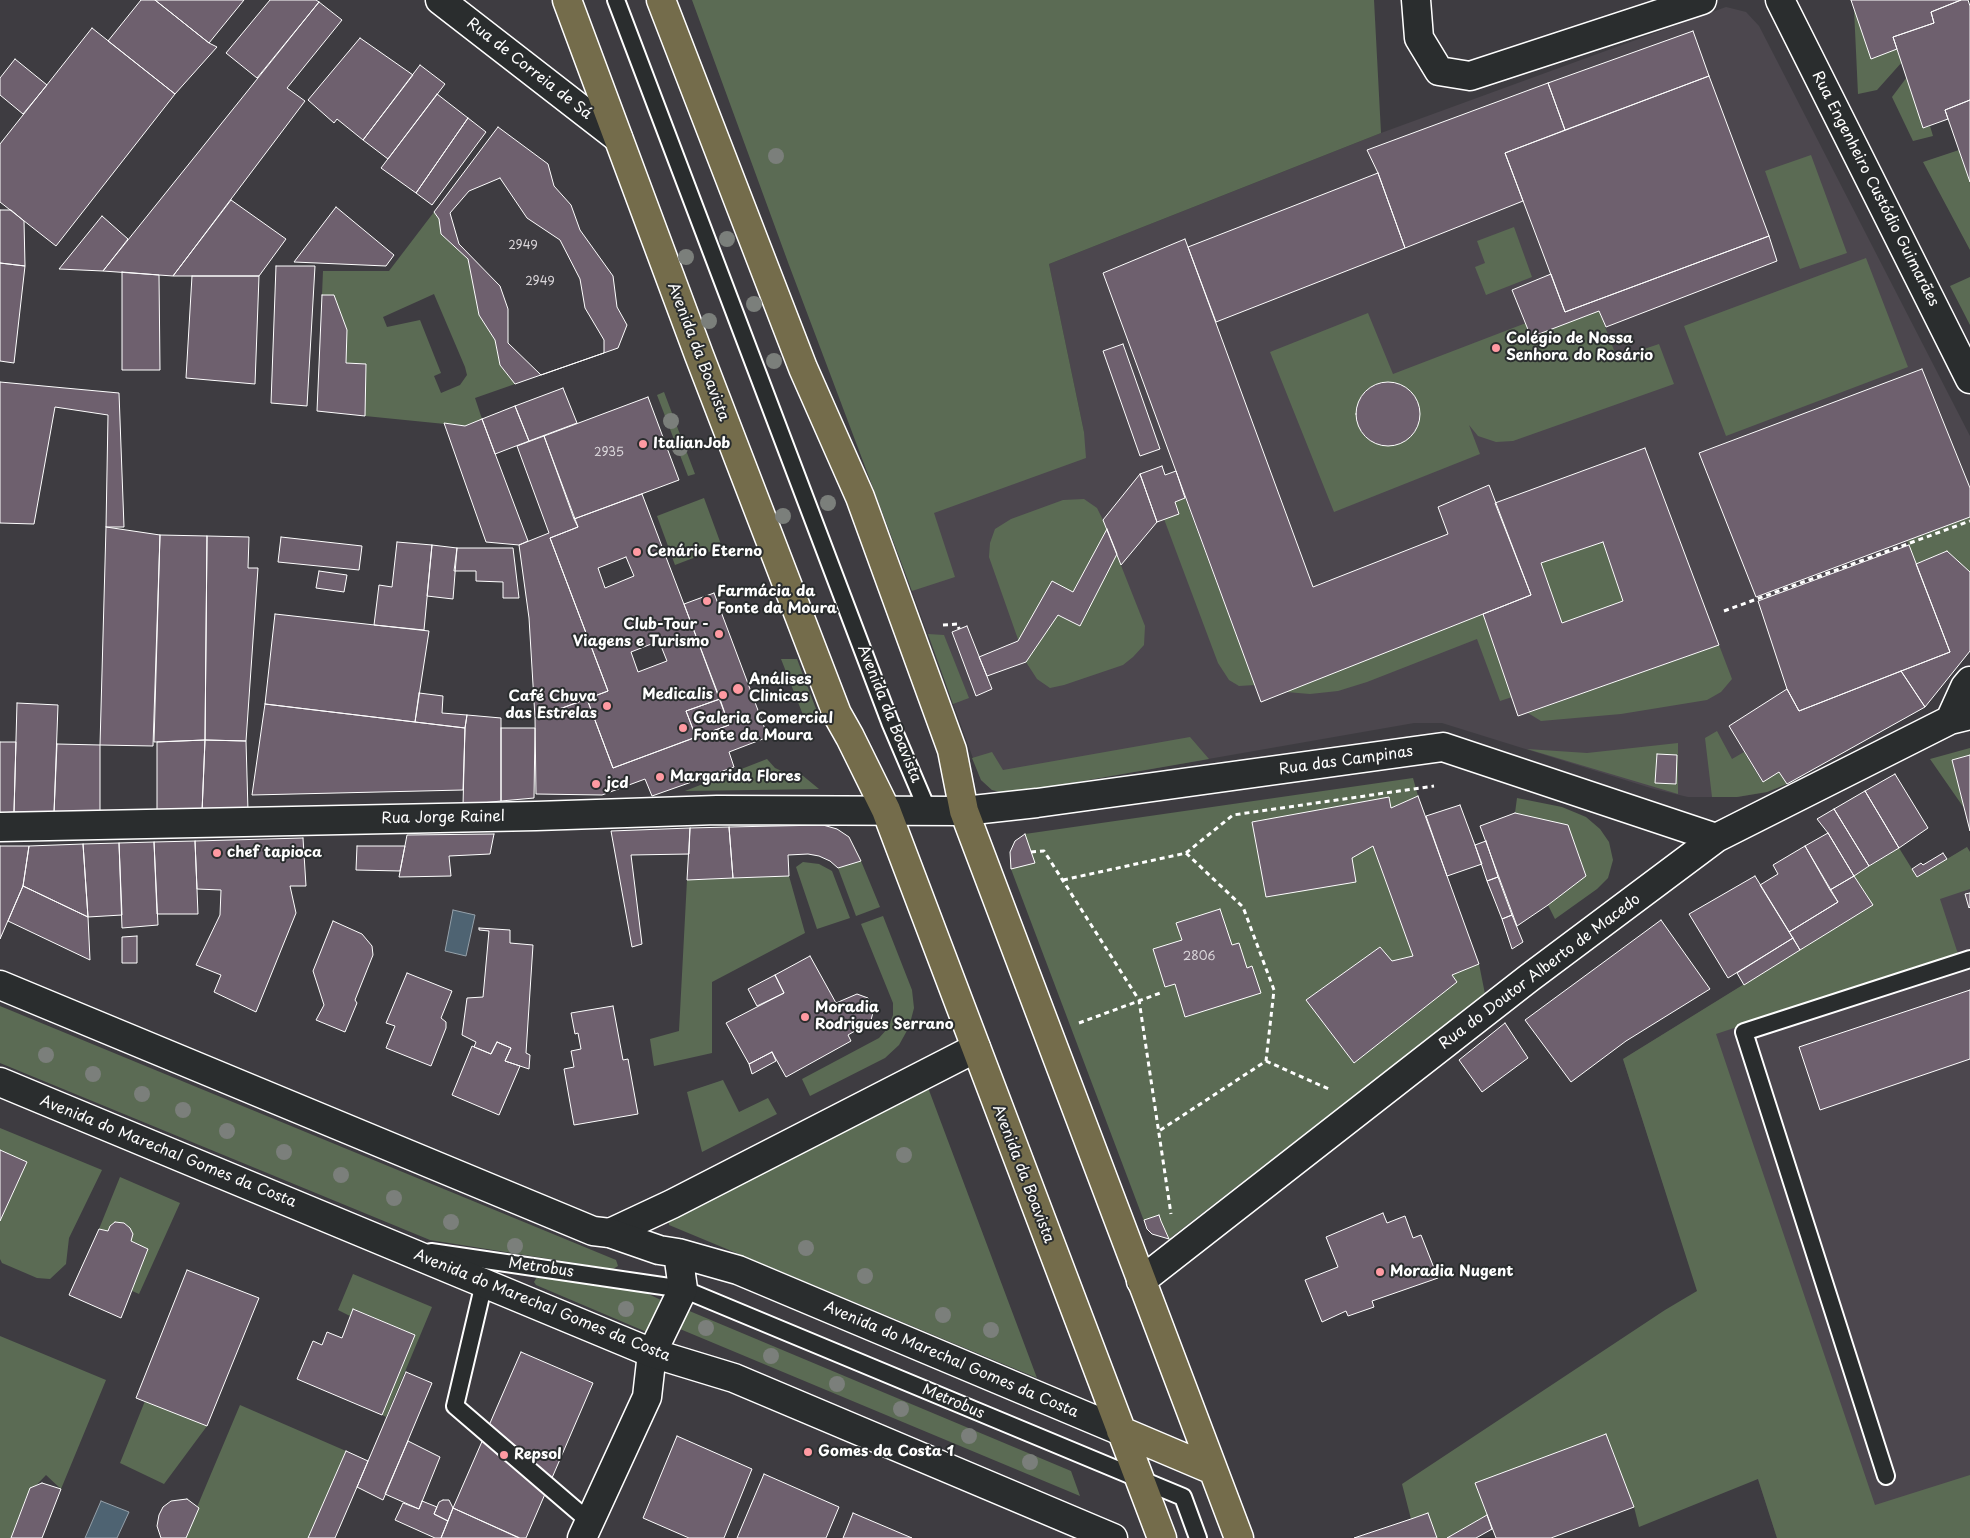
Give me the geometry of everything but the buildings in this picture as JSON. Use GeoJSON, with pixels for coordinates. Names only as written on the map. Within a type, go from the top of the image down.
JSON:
{"type":"FeatureCollection","features":[{"type":"Feature","properties":{"kind":"main road","name":"Avenida da Boavista"},"geometry":{"type":"LineString","coordinates":[[567,0],[837,714],[886,810],[1162,1538]]}},
{"type":"Feature","properties":{"kind":"main road"},"geometry":{"type":"LineString","coordinates":[[661,0],[803,368],[860,497],[952,750],[964,811],[1239,1538]]}},
{"type":"Feature","properties":{"kind":"main road"},"geometry":{"type":"LineString","coordinates":[[1121,1432],[1213,1470]]}},
{"type":"Feature","properties":{"kind":"street","name":"Rua de Correia de Sá"},"geometry":{"type":"LineString","coordinates":[[440,0],[618,138]]}},
{"type":"Feature","properties":{"kind":"street"},"geometry":{"type":"LineString","coordinates":[[1416,0],[1419,38],[1439,72],[1470,76],[1702,0]]}},
{"type":"Feature","properties":{"kind":"street","name":"Rua Engenheiro Custódio Guimarães"},"geometry":{"type":"LineString","coordinates":[[1780,0],[1970,379]]}},
{"type":"Feature","properties":{"kind":"street"},"geometry":{"type":"LineString","coordinates":[[1960,718],[1965,687],[1970,681]]}},
{"type":"Feature","properties":{"kind":"street","name":"Rua do Doutor Alberto de Macedo"},"geometry":{"type":"LineString","coordinates":[[1141,1281],[1523,983],[1716,838],[1960,718]]}},
{"type":"Feature","properties":{"kind":"street","name":"Rua das Campinas"},"geometry":{"type":"LineString","coordinates":[[964,811],[1037,803],[1443,747],[1716,838]]}},
{"type":"Feature","properties":{"kind":"street","name":"Rua Jorge Rainel"},"geometry":{"type":"LineString","coordinates":[[0,827],[536,816],[717,810],[886,810]]}},
{"type":"Feature","properties":{"kind":"street"},"geometry":{"type":"LineString","coordinates":[[886,810],[964,811]]}},
{"type":"Feature","properties":{"kind":"street","name":"Avenida do Marechal Gomes da Costa"},"geometry":{"type":"LineString","coordinates":[[0,985],[593,1231],[610,1233],[668,1252],[738,1270],[1121,1432]]}},
{"type":"Feature","properties":{"kind":"street"},"geometry":{"type":"LineString","coordinates":[[610,1233],[672,1204],[976,1048]]}},
{"type":"Feature","properties":{"kind":"street","name":"Avenida do Marechal Gomes da Costa"},"geometry":{"type":"LineString","coordinates":[[0,1082],[652,1353],[734,1378],[1113,1538]]}},
{"type":"Feature","properties":{"kind":"street"},"geometry":{"type":"LineString","coordinates":[[586,1530],[647,1397],[652,1353],[683,1289],[668,1252]]}},
{"type":"Feature","properties":{"kind":"lane","name":"Avenida da Boavista"},"geometry":{"type":"LineString","coordinates":[[616,0],[887,713],[928,811]]}},
{"type":"Feature","properties":{"kind":"lane"},"geometry":{"type":"LineString","coordinates":[[1886,1476],[1744,1032],[1970,959]]}},
{"type":"Feature","properties":{"kind":"lane","name":"Metrobus"},"geometry":{"type":"LineString","coordinates":[[399,1247],[683,1289],[1183,1497],[1198,1538]]}},
{"type":"Feature","properties":{"kind":"lane"},"geometry":{"type":"LineString","coordinates":[[484,1283],[455,1406],[586,1530]]}},
{"type":"Feature","properties":{"kind":"path"},"geometry":{"type":"LineString","coordinates":[[1724,611],[1970,521]]}},
{"type":"Feature","properties":{"kind":"path"},"geometry":{"type":"LineString","coordinates":[[1063,880],[1186,853],[1233,815],[1434,786]]}},
{"type":"Feature","properties":{"kind":"path"},"geometry":{"type":"LineString","coordinates":[[1031,852],[1044,851],[1139,1000],[1172,1213],[1166,1217]]}},
{"type":"Feature","properties":{"kind":"path"},"geometry":{"type":"LineString","coordinates":[[1186,853],[1243,907],[1274,990],[1266,1061]]}},
{"type":"Feature","properties":{"kind":"path"},"geometry":{"type":"LineString","coordinates":[[1048,1034],[1163,992]]}},
{"type":"Feature","properties":{"kind":"path"},"geometry":{"type":"LineString","coordinates":[[1266,1061],[1335,1092]]}},
{"type":"Feature","properties":{"kind":"path"},"geometry":{"type":"LineString","coordinates":[[1159,1131],[1266,1061]]}},
{"type":"Feature","properties":{"kind":"shaded area","name":"Colégio de Nossa Senhora do Rosário"},"geometry":{"type":"Polygon","coordinates":[[[1726,7],[1746,12],[1759,26],[1970,436],[1970,651],[1925,707],[1787,784],[1767,792],[1737,797],[1688,797],[1654,789],[1442,723],[1414,723],[1008,794],[992,790],[981,780],[880,504],[1084,432],[1049,264],[1381,133],[1726,7]]]}},
{"type":"Feature","properties":{"kind":"shaded area"},"geometry":{"type":"Polygon","coordinates":[[[1967,847],[1970,852],[1970,1538],[1777,1538],[1623,1059],[1967,847]]]}},
{"type":"Feature","properties":{"kind":"green space"},"geometry":{"type":"Polygon","coordinates":[[[692,0],[1374,0],[1381,133],[1049,264],[1084,432],[1086,458],[934,513],[955,577],[912,591],[789,265],[692,0]]]}},
{"type":"Feature","properties":{"kind":"green space"},"geometry":{"type":"Polygon","coordinates":[[[1854,9],[1871,58],[1897,49],[1902,62],[1877,90],[1858,94],[1854,9]]]}},
{"type":"Feature","properties":{"kind":"green space"},"geometry":{"type":"Polygon","coordinates":[[[1907,77],[1924,128],[1930,126],[1933,136],[1913,141],[1892,97],[1907,77]]]}},
{"type":"Feature","properties":{"kind":"green space"},"geometry":{"type":"Polygon","coordinates":[[[1959,150],[1970,182],[1970,250],[1923,162],[1959,150]]]}},
{"type":"Feature","properties":{"kind":"green space"},"geometry":{"type":"Polygon","coordinates":[[[1811,155],[1847,253],[1800,269],[1765,171],[1811,155]]]}},
{"type":"Feature","properties":{"kind":"green space"},"geometry":{"type":"Polygon","coordinates":[[[434,212],[439,219],[441,234],[468,259],[479,315],[495,340],[500,365],[515,384],[475,398],[482,419],[465,426],[365,416],[366,364],[346,363],[347,330],[334,296],[322,295],[323,271],[389,271],[434,212]],[[434,294],[383,317],[387,327],[420,320],[441,373],[434,376],[441,393],[460,385],[467,375],[434,294]]]}},
{"type":"Feature","properties":{"kind":"green space"},"geometry":{"type":"Polygon","coordinates":[[[1514,227],[1532,277],[1486,295],[1475,267],[1485,263],[1477,241],[1514,227]]]}},
{"type":"Feature","properties":{"kind":"green space"},"geometry":{"type":"Polygon","coordinates":[[[1866,258],[1908,367],[1726,436],[1684,326],[1866,258]]]}},
{"type":"Feature","properties":{"kind":"green space"},"geometry":{"type":"Polygon","coordinates":[[[1970,277],[1970,325],[1950,286],[1970,277]]]}},
{"type":"Feature","properties":{"kind":"green space"},"geometry":{"type":"Polygon","coordinates":[[[1599,311],[1617,358],[1659,344],[1674,384],[1513,441],[1496,442],[1478,436],[1469,425],[1480,454],[1334,512],[1270,352],[1368,313],[1393,374],[1526,323],[1531,337],[1599,311]]]}},
{"type":"Feature","properties":{"kind":"green space"},"geometry":{"type":"Polygon","coordinates":[[[664,392],[695,474],[688,476],[657,395],[664,392]]]}},
{"type":"Feature","properties":{"kind":"green space"},"geometry":{"type":"Polygon","coordinates":[[[704,498],[722,547],[675,565],[657,516],[704,498]]]}},
{"type":"Feature","properties":{"kind":"green space"},"geometry":{"type":"Polygon","coordinates":[[[1185,498],[1255,685],[1239,686],[1229,680],[1218,663],[1164,519],[1179,514],[1175,502],[1185,498]]]}},
{"type":"Feature","properties":{"kind":"green space"},"geometry":{"type":"Polygon","coordinates":[[[1084,499],[1097,508],[1103,520],[1145,626],[1144,645],[1123,665],[1050,688],[1037,679],[1026,662],[989,557],[990,543],[995,529],[1011,519],[1063,500],[1084,499]]]}},
{"type":"Feature","properties":{"kind":"green space"},"geometry":{"type":"Polygon","coordinates":[[[1970,517],[1970,572],[1947,551],[1916,564],[1907,541],[1970,517]]]}},
{"type":"Feature","properties":{"kind":"green space"},"geometry":{"type":"Polygon","coordinates":[[[1603,542],[1623,601],[1562,623],[1541,563],[1603,542]]]}},
{"type":"Feature","properties":{"kind":"green space"},"geometry":{"type":"Polygon","coordinates":[[[1483,614],[1512,697],[1500,701],[1477,639],[1367,682],[1338,691],[1310,694],[1286,692],[1483,614]]]}},
{"type":"Feature","properties":{"kind":"green space"},"geometry":{"type":"Polygon","coordinates":[[[928,634],[944,635],[969,698],[953,704],[928,634]]]}},
{"type":"Feature","properties":{"kind":"green space"},"geometry":{"type":"Polygon","coordinates":[[[1719,645],[1732,679],[1721,692],[1707,700],[1621,714],[1541,721],[1528,713],[1719,645]]]}},
{"type":"Feature","properties":{"kind":"green space"},"geometry":{"type":"Polygon","coordinates":[[[781,659],[797,659],[821,722],[805,720],[781,659]]]}},
{"type":"Feature","properties":{"kind":"green space"},"geometry":{"type":"Polygon","coordinates":[[[1717,731],[1732,759],[1744,752],[1762,782],[1779,772],[1787,784],[1767,792],[1737,797],[1712,797],[1705,738],[1717,731]]]}},
{"type":"Feature","properties":{"kind":"green space"},"geometry":{"type":"Polygon","coordinates":[[[1190,737],[1209,759],[1008,794],[992,790],[981,780],[972,758],[992,752],[1003,770],[1190,737]]]}},
{"type":"Feature","properties":{"kind":"green space"},"geometry":{"type":"Polygon","coordinates":[[[1678,743],[1678,794],[1527,749],[1587,753],[1678,743]]]}},
{"type":"Feature","properties":{"kind":"green space"},"geometry":{"type":"Polygon","coordinates":[[[1970,748],[1970,755],[1952,760],[1964,808],[1930,759],[1970,748]]]}},
{"type":"Feature","properties":{"kind":"green space"},"geometry":{"type":"Polygon","coordinates":[[[767,759],[775,768],[788,774],[802,775],[819,789],[685,791],[767,759]]]}},
{"type":"Feature","properties":{"kind":"green space"},"geometry":{"type":"Polygon","coordinates":[[[1413,778],[1418,796],[1391,808],[1389,797],[1252,822],[1266,896],[1352,858],[1373,846],[1413,956],[1392,961],[1380,947],[1306,1000],[1354,1063],[1457,982],[1452,975],[1479,964],[1485,994],[1169,1239],[1152,1234],[1147,1229],[1011,869],[1010,852],[1015,841],[1025,834],[1413,778]]]}},
{"type":"Feature","properties":{"kind":"green space"},"geometry":{"type":"Polygon","coordinates":[[[1517,798],[1562,807],[1586,817],[1600,829],[1609,842],[1613,860],[1608,878],[1597,889],[1555,919],[1548,905],[1586,875],[1568,825],[1515,813],[1517,798]]]}},
{"type":"Feature","properties":{"kind":"green space"},"geometry":{"type":"Polygon","coordinates":[[[1967,847],[1970,852],[1970,889],[1940,899],[1958,954],[1716,1034],[1875,1505],[1970,1475],[1970,1538],[1777,1538],[1758,1479],[1639,1527],[1634,1507],[1606,1434],[1476,1483],[1487,1515],[1447,1538],[1437,1538],[1428,1513],[1411,1519],[1402,1484],[1665,1310],[1697,1291],[1623,1059],[1872,905],[1854,876],[1899,848],[1917,877],[1967,847]]]}},
{"type":"Feature","properties":{"kind":"green space"},"geometry":{"type":"Polygon","coordinates":[[[861,861],[880,907],[856,916],[838,868],[861,861]]]}},
{"type":"Feature","properties":{"kind":"green space"},"geometry":{"type":"Polygon","coordinates":[[[803,862],[819,864],[832,871],[850,918],[817,929],[796,867],[803,862]]]}},
{"type":"Feature","properties":{"kind":"green space"},"geometry":{"type":"Polygon","coordinates":[[[789,876],[805,933],[712,982],[712,1053],[654,1066],[650,1039],[679,1031],[687,880],[789,876]]]}},
{"type":"Feature","properties":{"kind":"green space"},"geometry":{"type":"Polygon","coordinates":[[[883,916],[912,990],[914,1008],[909,1027],[899,1045],[885,1058],[810,1096],[802,1079],[879,1038],[888,1028],[893,1015],[893,1003],[861,924],[883,916]]]}},
{"type":"Feature","properties":{"kind":"green space"},"geometry":{"type":"Polygon","coordinates":[[[0,1006],[616,1260],[618,1266],[613,1269],[430,1240],[0,1063],[0,1006]]]}},
{"type":"Feature","properties":{"kind":"green space"},"geometry":{"type":"Polygon","coordinates":[[[723,1080],[739,1112],[768,1098],[777,1114],[702,1152],[687,1092],[723,1080]]]}},
{"type":"Feature","properties":{"kind":"green space"},"geometry":{"type":"Polygon","coordinates":[[[927,1085],[1037,1378],[669,1225],[668,1215],[927,1085]]]}},
{"type":"Feature","properties":{"kind":"green space"},"geometry":{"type":"Polygon","coordinates":[[[0,1128],[102,1170],[69,1238],[66,1264],[50,1279],[37,1278],[2,1263],[0,1259],[0,1221],[27,1162],[0,1150],[0,1128]]]}},
{"type":"Feature","properties":{"kind":"green space"},"geometry":{"type":"Polygon","coordinates":[[[120,1177],[180,1203],[139,1294],[130,1290],[148,1249],[131,1241],[131,1232],[124,1223],[115,1222],[108,1231],[99,1229],[120,1177]]]}},
{"type":"Feature","properties":{"kind":"green space"},"geometry":{"type":"Polygon","coordinates":[[[353,1274],[432,1307],[386,1417],[382,1415],[415,1335],[354,1309],[350,1316],[338,1310],[353,1274]]]}},
{"type":"Feature","properties":{"kind":"green space"},"geometry":{"type":"Polygon","coordinates":[[[537,1277],[642,1291],[663,1301],[649,1333],[536,1285],[534,1282],[537,1277]]]}},
{"type":"Feature","properties":{"kind":"green space"},"geometry":{"type":"Polygon","coordinates":[[[687,1310],[1071,1471],[1080,1496],[680,1329],[687,1310]]]}},
{"type":"Feature","properties":{"kind":"green space"},"geometry":{"type":"Polygon","coordinates":[[[0,1336],[106,1380],[61,1489],[46,1475],[27,1495],[11,1538],[0,1538],[0,1336]]]}},
{"type":"Feature","properties":{"kind":"green space"},"geometry":{"type":"Polygon","coordinates":[[[145,1401],[207,1426],[164,1484],[120,1463],[145,1401]]]}},
{"type":"Feature","properties":{"kind":"green space"},"geometry":{"type":"Polygon","coordinates":[[[240,1405],[346,1451],[308,1538],[184,1538],[240,1405]]]}},
{"type":"Feature","properties":{"kind":"water"},"geometry":{"type":"Polygon","coordinates":[[[453,910],[475,915],[466,956],[445,951],[453,910]]]}},
{"type":"Feature","properties":{"kind":"water"},"geometry":{"type":"Polygon","coordinates":[[[101,1501],[129,1512],[117,1538],[85,1538],[101,1501]]]}},
{"type":"Feature","properties":{"kind":"place","name":"Colégio de Nossa Senhora do Rosário"},"geometry":{"type":"Point","coordinates":[1496,348]}},
{"type":"Feature","properties":{"kind":"place","name":"ItalianJob"},"geometry":{"type":"Point","coordinates":[643,444]}},
{"type":"Feature","properties":{"kind":"place","name":"Cenário Eterno"},"geometry":{"type":"Point","coordinates":[637,552]}},
{"type":"Feature","properties":{"kind":"place","name":"Farmácia da Fonte da Moura"},"geometry":{"type":"Point","coordinates":[707,601]}},
{"type":"Feature","properties":{"kind":"place","name":"Club-Tour - Viagens e Turismo"},"geometry":{"type":"Point","coordinates":[719,634]}},
{"type":"Feature","properties":{"kind":"place","name":"Análises Clinicas"},"geometry":{"type":"Point","coordinates":[738,689]}},
{"type":"Feature","properties":{"kind":"place","name":"Medicalis"},"geometry":{"type":"Point","coordinates":[723,695]}},
{"type":"Feature","properties":{"kind":"place","name":"Café Chuva das Estrelas"},"geometry":{"type":"Point","coordinates":[607,706]}},
{"type":"Feature","properties":{"kind":"place","name":"Galeria Comercial Fonte da Moura"},"geometry":{"type":"Point","coordinates":[683,728]}},
{"type":"Feature","properties":{"kind":"place","name":"Margarida Flores"},"geometry":{"type":"Point","coordinates":[660,777]}},
{"type":"Feature","properties":{"kind":"place","name":"jcd"},"geometry":{"type":"Point","coordinates":[596,784]}},
{"type":"Feature","properties":{"kind":"place","name":"chef tapioca"},"geometry":{"type":"Point","coordinates":[217,853]}},
{"type":"Feature","properties":{"kind":"place","name":"Moradia Rodrigues Serrano"},"geometry":{"type":"Point","coordinates":[805,1017]}},
{"type":"Feature","properties":{"kind":"place","name":"Moradia Nugent"},"geometry":{"type":"Point","coordinates":[1380,1272]}},
{"type":"Feature","properties":{"kind":"place","name":"Gomes da Costa 1"},"geometry":{"type":"Point","coordinates":[808,1452]}},
{"type":"Feature","properties":{"kind":"place","name":"Repsol"},"geometry":{"type":"Point","coordinates":[504,1455]}}]}
